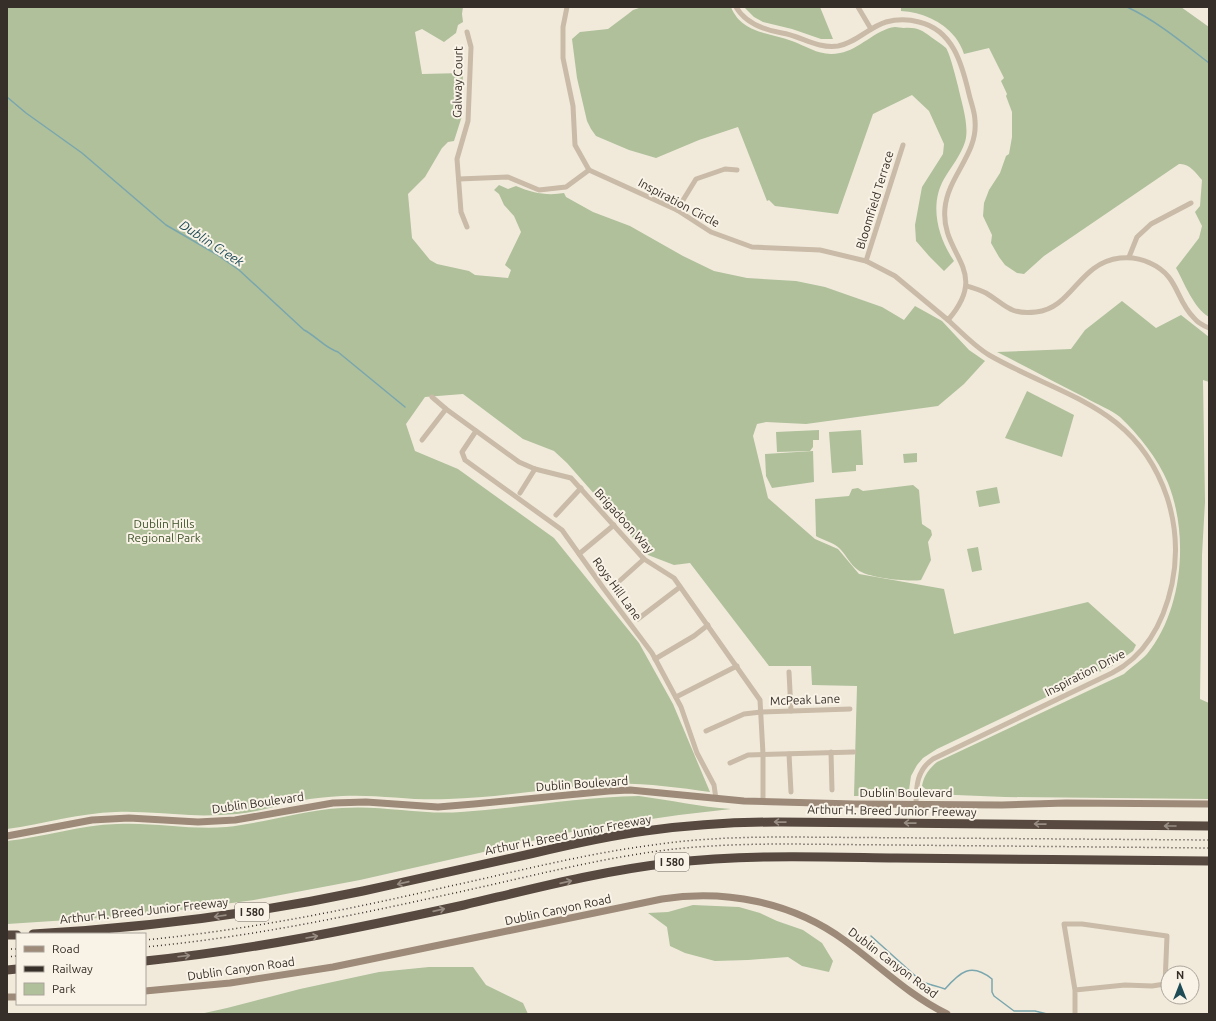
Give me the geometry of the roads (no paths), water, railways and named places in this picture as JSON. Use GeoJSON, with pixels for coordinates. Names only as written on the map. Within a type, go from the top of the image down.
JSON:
{"type":"FeatureCollection","features":[{"type":"Feature","properties":{"kind":"highway","name":"Arthur H. Breed Junior Freeway"},"geometry":{"type":"LineString","coordinates":[[45,933],[148,925],[267,909],[362,892],[598,839],[693,825],[778,822],[1209,826]]}},
{"type":"Feature","properties":{"kind":"highway","name":"I 580"},"geometry":{"type":"LineString","coordinates":[[146,961],[298,940],[611,872],[696,860],[771,857],[1209,861]]}},
{"type":"Feature","properties":{"kind":"street"},"geometry":{"type":"LineString","coordinates":[[459,179],[508,177],[539,190],[566,187],[590,170],[575,145],[573,106],[563,58],[563,27],[567,7]]}},
{"type":"Feature","properties":{"kind":"street"},"geometry":{"type":"LineString","coordinates":[[736,7],[744,16],[757,26],[770,31],[792,35],[811,43],[825,46],[837,46],[848,43],[879,24],[895,20],[911,20],[930,25],[941,32],[949,41],[955,50],[964,73],[976,121],[972,147],[948,192],[944,212],[947,234],[964,268],[967,286],[953,314],[948,320]]}},
{"type":"Feature","properties":{"kind":"street"},"geometry":{"type":"LineString","coordinates":[[858,7],[871,29]]}},
{"type":"Feature","properties":{"kind":"street","name":"Galway Court"},"geometry":{"type":"LineString","coordinates":[[467,32],[471,47],[468,120],[457,159],[461,212],[467,226]]}},
{"type":"Feature","properties":{"kind":"street","name":"Bloomfield Terrace"},"geometry":{"type":"LineString","coordinates":[[866,261],[903,145]]}},
{"type":"Feature","properties":{"kind":"street"},"geometry":{"type":"LineString","coordinates":[[677,210],[696,179],[725,169],[737,170]]}},
{"type":"Feature","properties":{"kind":"street","name":"Inspiration Circle"},"geometry":{"type":"LineString","coordinates":[[590,170],[677,210],[710,232],[752,247],[820,250],[866,261],[895,276],[948,320]]}},
{"type":"Feature","properties":{"kind":"street"},"geometry":{"type":"LineString","coordinates":[[1129,257],[1137,237],[1151,224],[1191,202]]}},
{"type":"Feature","properties":{"kind":"street"},"geometry":{"type":"LineString","coordinates":[[967,286],[987,294],[1003,306],[1012,310],[1020,312],[1037,312],[1057,304],[1098,264],[1114,259],[1129,257],[1148,262],[1161,270],[1172,281],[1184,305],[1193,318],[1209,328]]}},
{"type":"Feature","properties":{"kind":"street","name":"Inspiration Drive"},"geometry":{"type":"LineString","coordinates":[[916,804],[916,788],[918,778],[924,767],[931,761],[1112,673],[1133,660],[1148,643],[1162,617],[1171,588],[1175,564],[1174,527],[1166,494],[1150,461],[1130,436],[1107,415],[1090,404],[986,353],[948,320]]}},
{"type":"Feature","properties":{"kind":"street","name":"Brigadoon Way"},"geometry":{"type":"LineString","coordinates":[[432,396],[476,431],[519,462],[535,469],[571,478],[644,559],[674,578],[760,700],[764,801]]}},
{"type":"Feature","properties":{"kind":"street"},"geometry":{"type":"LineString","coordinates":[[422,440],[446,408]]}},
{"type":"Feature","properties":{"kind":"street","name":"Roys Hill Lane"},"geometry":{"type":"LineString","coordinates":[[476,431],[462,452],[465,460],[562,530],[655,659],[686,718],[697,753],[714,785],[716,799]]}},
{"type":"Feature","properties":{"kind":"street"},"geometry":{"type":"LineString","coordinates":[[520,492],[535,469]]}},
{"type":"Feature","properties":{"kind":"street"},"geometry":{"type":"LineString","coordinates":[[556,515],[581,488]]}},
{"type":"Feature","properties":{"kind":"street"},"geometry":{"type":"LineString","coordinates":[[579,554],[614,525]]}},
{"type":"Feature","properties":{"kind":"street"},"geometry":{"type":"LineString","coordinates":[[615,585],[644,559]]}},
{"type":"Feature","properties":{"kind":"street"},"geometry":{"type":"LineString","coordinates":[[638,619],[680,588]]}},
{"type":"Feature","properties":{"kind":"street"},"geometry":{"type":"LineString","coordinates":[[655,659],[694,636],[708,625]]}},
{"type":"Feature","properties":{"kind":"street"},"geometry":{"type":"LineString","coordinates":[[676,697],[737,666]]}},
{"type":"Feature","properties":{"kind":"street"},"geometry":{"type":"LineString","coordinates":[[790,672],[790,711]]}},
{"type":"Feature","properties":{"kind":"street","name":"McPeak Lane"},"geometry":{"type":"LineString","coordinates":[[706,731],[744,714],[850,709]]}},
{"type":"Feature","properties":{"kind":"street"},"geometry":{"type":"LineString","coordinates":[[831,752],[832,790]]}},
{"type":"Feature","properties":{"kind":"street"},"geometry":{"type":"LineString","coordinates":[[730,762],[748,754],[854,752]]}},
{"type":"Feature","properties":{"kind":"street"},"geometry":{"type":"LineString","coordinates":[[789,754],[791,792]]}},
{"type":"Feature","properties":{"kind":"street","name":"Dublin Boulevard"},"geometry":{"type":"LineString","coordinates":[[7,836],[92,820],[129,818],[198,822],[235,820],[333,803],[366,802],[438,807],[602,791],[630,790],[716,799],[854,804],[1209,804]]}},
{"type":"Feature","properties":{"kind":"street","name":"Dublin Canyon Road"},"geometry":{"type":"LineString","coordinates":[[146,991],[230,983],[333,967],[655,900],[683,896],[709,895],[764,903],[810,920],[843,939],[900,985],[932,1007],[947,1014]]}},
{"type":"Feature","properties":{"kind":"street"},"geometry":{"type":"LineString","coordinates":[[1075,990],[1125,985],[1152,986],[1165,984],[1167,936],[1082,924],[1064,924],[1075,990],[1075,1014]]}},
{"type":"Feature","properties":{"kind":"waterway"},"geometry":{"type":"LineString","coordinates":[[1127,7],[1180,40],[1209,63]]}},
{"type":"Feature","properties":{"kind":"waterway","name":"Dublin Creek"},"geometry":{"type":"LineString","coordinates":[[7,97],[26,113],[82,153],[166,225],[216,254],[239,270],[304,330],[313,335],[329,348],[338,352],[405,407]]}},
{"type":"Feature","properties":{"kind":"waterway","name":"Dublin Creek"},"geometry":{"type":"LineString","coordinates":[[871,936],[921,981],[945,989],[966,971],[978,971],[992,979],[992,992],[994,996],[1014,1011],[1035,1011],[1047,1014]]}},
{"type":"Feature","properties":{"kind":"railway"},"geometry":{"type":"LineString","coordinates":[[146,940],[259,925],[372,904],[575,858],[627,849],[705,839],[791,837],[1209,840]]}},
{"type":"Feature","properties":{"kind":"railway"},"geometry":{"type":"LineString","coordinates":[[146,947],[185,943],[264,931],[342,917],[588,863],[681,848],[759,844],[1209,848]]}},
{"type":"Feature","properties":{"kind":"railway"},"geometry":{"type":"LineString","coordinates":[[7,949],[16,949]]}},
{"type":"Feature","properties":{"kind":"railway"},"geometry":{"type":"LineString","coordinates":[[7,957],[16,956]]}},
{"type":"Feature","properties":{"kind":"park label","name":"Dublin Hills Regional Park"},"geometry":{"type":"Point","coordinates":[164,531]}}]}
